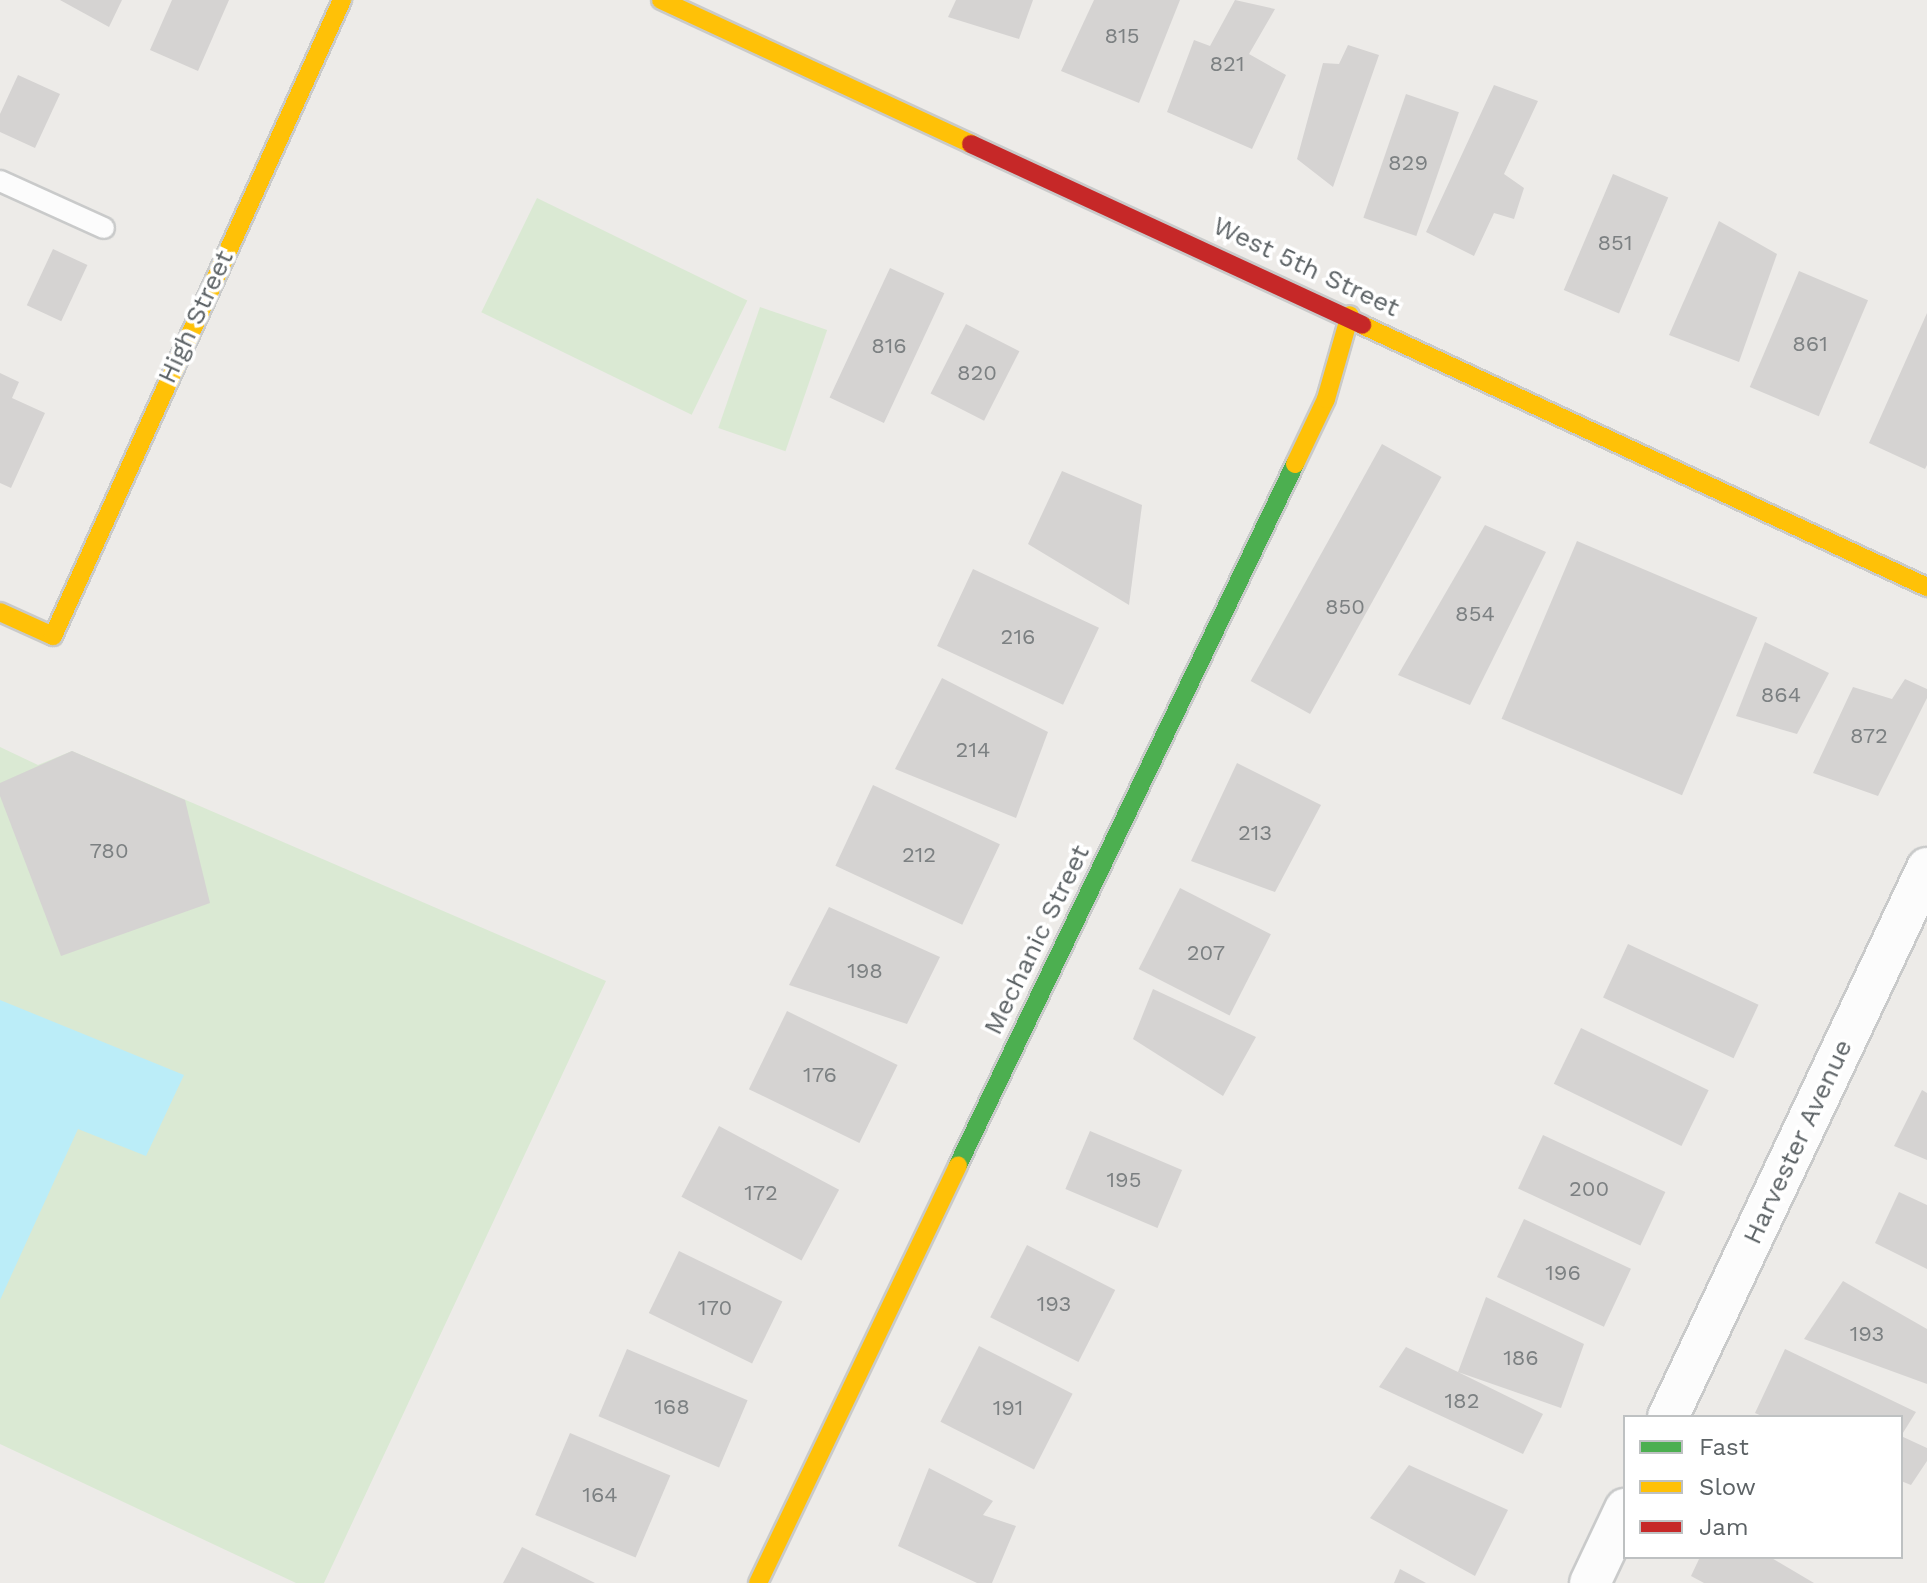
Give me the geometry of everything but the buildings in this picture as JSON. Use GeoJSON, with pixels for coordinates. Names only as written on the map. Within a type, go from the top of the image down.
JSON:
{"type":"FeatureCollection","features":[{"type":"Feature","properties":{"kind":"street","name":"High Street"},"geometry":{"type":"LineString","coordinates":[[0,612],[53,636],[342,0]]}},
{"type":"Feature","properties":{"kind":"street","name":"West 5th Street"},"geometry":{"type":"LineString","coordinates":[[671,2],[1350,315],[1927,587]]}},
{"type":"Feature","properties":{"kind":"street","name":"Mechanic Street"},"geometry":{"type":"LineString","coordinates":[[758,1583],[1326,399],[1350,315]]}},
{"type":"Feature","properties":{"kind":"street","name":"Harvester Avenue"},"geometry":{"type":"LineString","coordinates":[[1669,1415],[1927,868]]}},
{"type":"Feature","properties":{"kind":"street"},"geometry":{"type":"LineString","coordinates":[[1590,1583],[1623,1513]]}},
{"type":"Feature","properties":{"kind":"lane"},"geometry":{"type":"LineString","coordinates":[[0,181],[104,228]]}},
{"type":"Feature","properties":{"kind":"green space"},"geometry":{"type":"Polygon","coordinates":[[[537,198],[747,301],[692,415],[481,312],[537,198]]]}},
{"type":"Feature","properties":{"kind":"green space"},"geometry":{"type":"Polygon","coordinates":[[[760,307],[827,330],[785,451],[718,428],[760,307]]]}},
{"type":"Feature","properties":{"kind":"green space"},"geometry":{"type":"Polygon","coordinates":[[[0,747],[38,765],[72,751],[606,981],[324,1583],[296,1583],[0,1444],[0,747]]]}},
{"type":"Feature","properties":{"kind":"water"},"geometry":{"type":"Polygon","coordinates":[[[0,1000],[184,1075],[146,1156],[78,1129],[0,1300],[0,1000]]]}},
{"type":"Feature","properties":{"kind":"traffic: fast"},"geometry":{"type":"LineString","coordinates":[[958,1165],[1295,464]]}},
{"type":"Feature","properties":{"kind":"traffic: slow"},"geometry":{"type":"LineString","coordinates":[[0,612],[53,636],[342,0]]}},
{"type":"Feature","properties":{"kind":"traffic: slow"},"geometry":{"type":"LineString","coordinates":[[661,0],[971,144]]}},
{"type":"Feature","properties":{"kind":"traffic: slow"},"geometry":{"type":"LineString","coordinates":[[1295,464],[1326,399],[1350,315]]}},
{"type":"Feature","properties":{"kind":"traffic: slow"},"geometry":{"type":"LineString","coordinates":[[1362,325],[1927,587]]}},
{"type":"Feature","properties":{"kind":"traffic: slow"},"geometry":{"type":"LineString","coordinates":[[758,1583],[958,1165]]}},
{"type":"Feature","properties":{"kind":"traffic: jam"},"geometry":{"type":"LineString","coordinates":[[971,144],[1362,325]]}}]}
